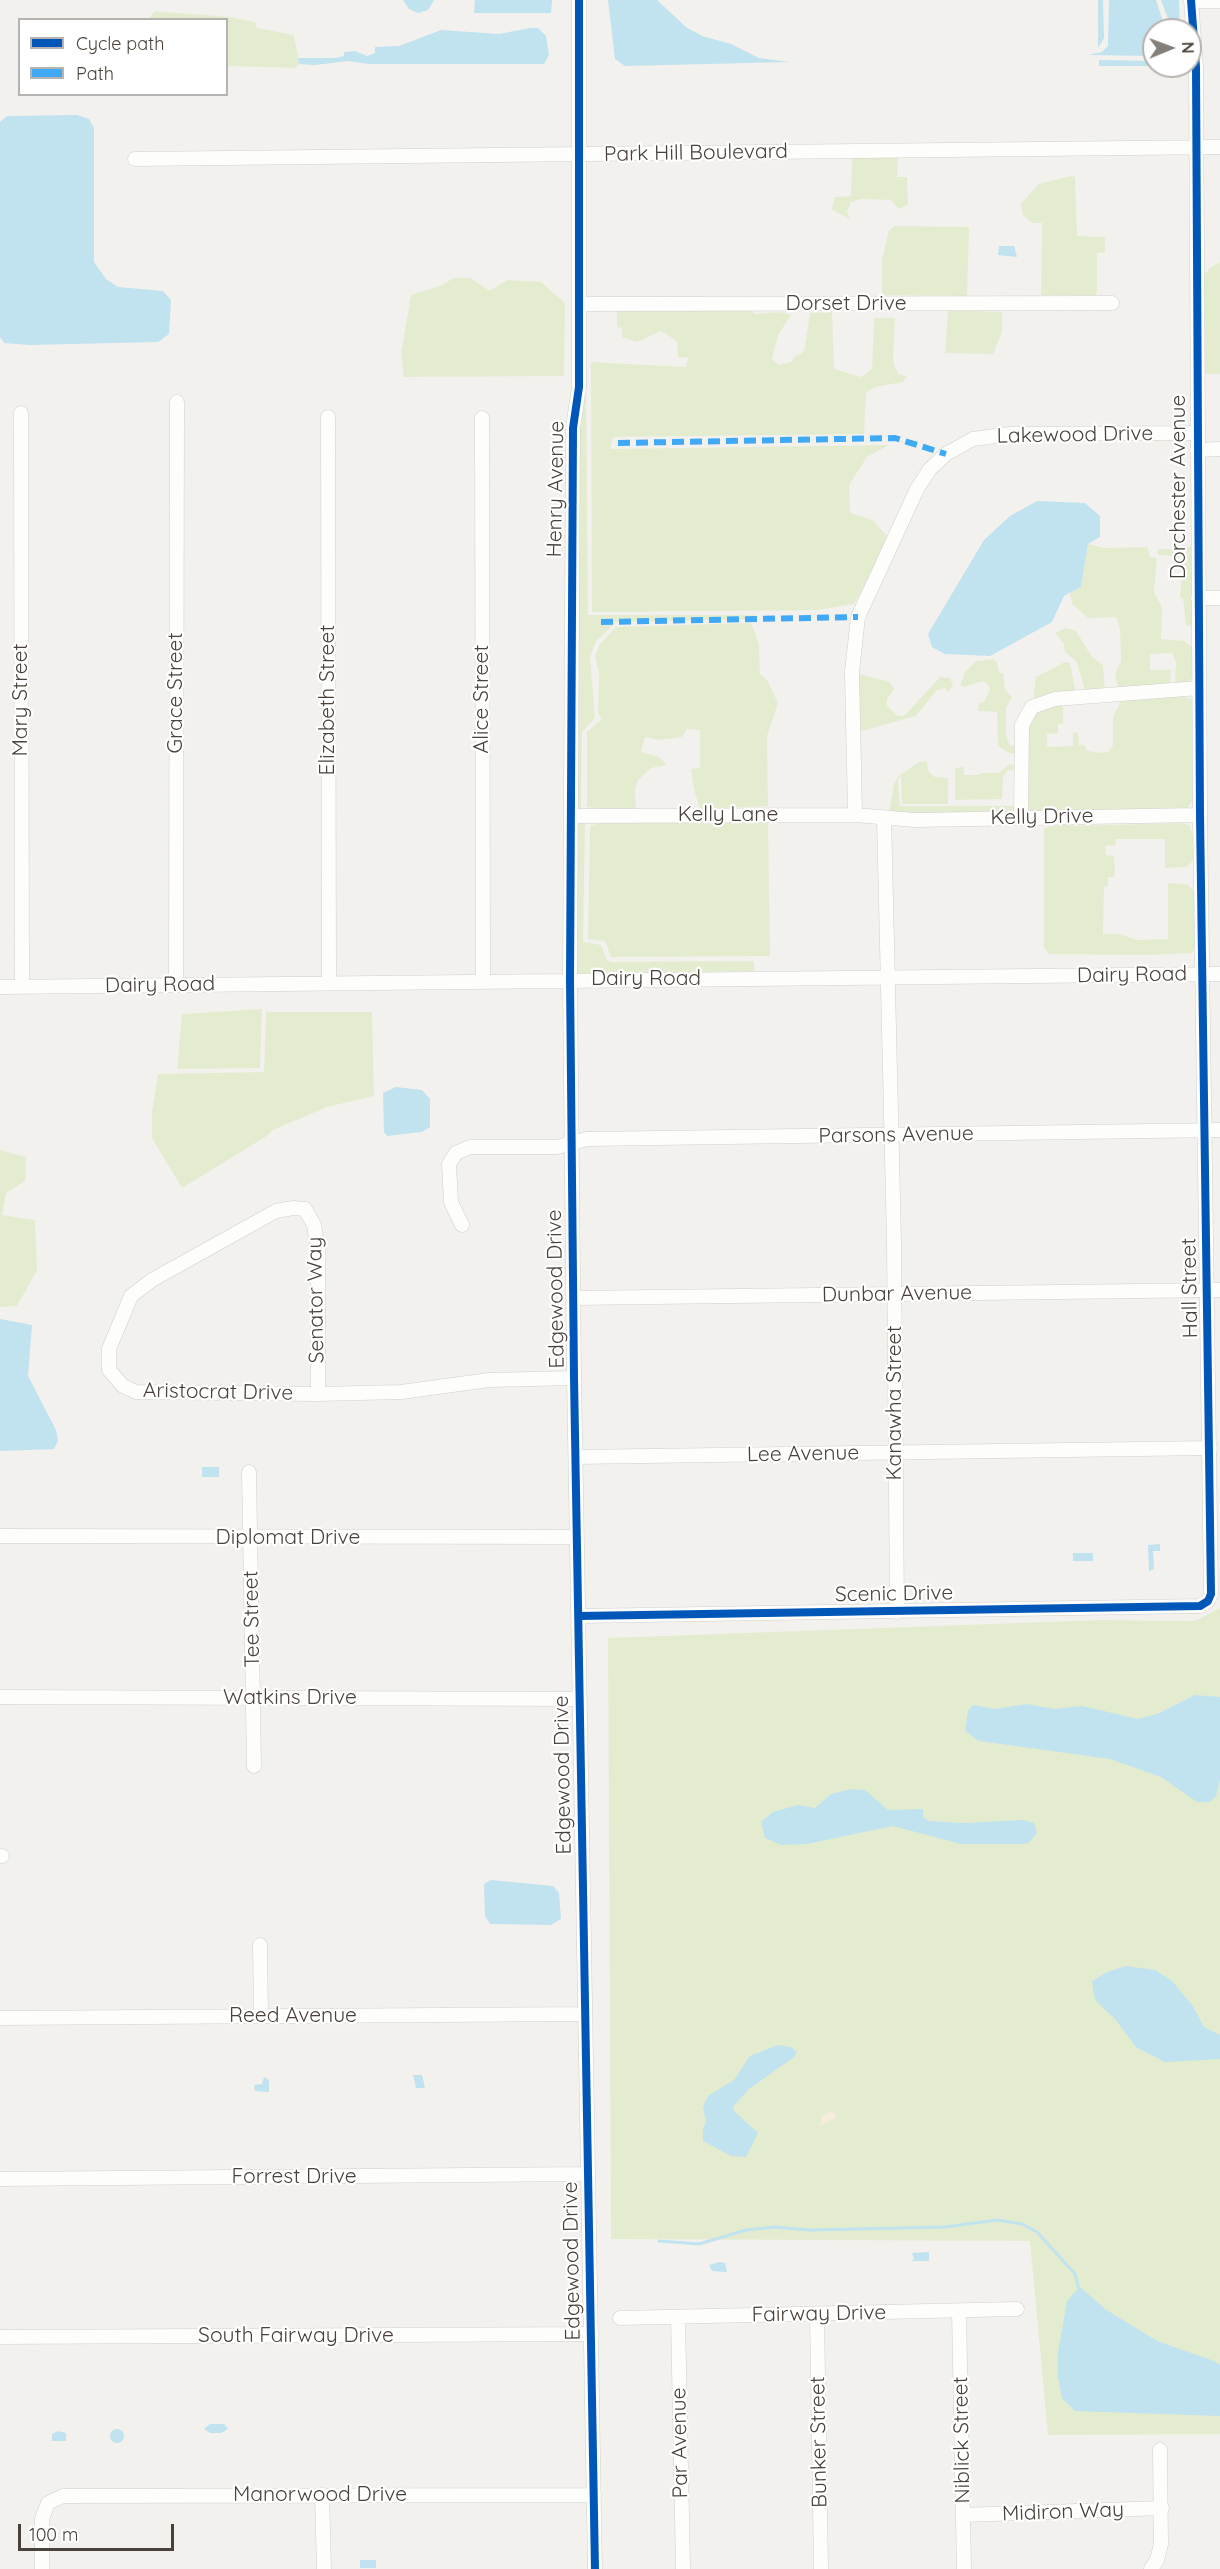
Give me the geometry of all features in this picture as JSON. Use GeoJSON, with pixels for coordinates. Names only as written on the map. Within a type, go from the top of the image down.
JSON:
{"type":"FeatureCollection","features":[{"type":"Feature","properties":{"kind":"street","name":"Henry Avenue"},"geometry":{"type":"LineString","coordinates":[[570,980],[573,428],[579,387],[579,0]]}},
{"type":"Feature","properties":{"kind":"street"},"geometry":{"type":"LineString","coordinates":[[1191,1],[1220,1]]}},
{"type":"Feature","properties":{"kind":"street","name":"Dorchester Avenue"},"geometry":{"type":"LineString","coordinates":[[1191,1],[1196,67],[1196,433],[1202,974]]}},
{"type":"Feature","properties":{"kind":"street","name":"Park Hill Boulevard"},"geometry":{"type":"LineString","coordinates":[[135,159],[1220,147]]}},
{"type":"Feature","properties":{"kind":"street","name":"Dorset Drive"},"geometry":{"type":"LineString","coordinates":[[579,304],[1112,303]]}},
{"type":"Feature","properties":{"kind":"street","name":"Grace Street"},"geometry":{"type":"LineString","coordinates":[[176,984],[177,402]]}},
{"type":"Feature","properties":{"kind":"street","name":"Mary Street"},"geometry":{"type":"LineString","coordinates":[[21,413],[22,987]]}},
{"type":"Feature","properties":{"kind":"street","name":"Elizabeth Street"},"geometry":{"type":"LineString","coordinates":[[328,417],[328,983]]}},
{"type":"Feature","properties":{"kind":"street","name":"Alice Street"},"geometry":{"type":"LineString","coordinates":[[482,418],[483,981]]}},
{"type":"Feature","properties":{"kind":"street","name":"Lakewood Drive"},"geometry":{"type":"LineString","coordinates":[[855,815],[852,672],[858,617],[917,489],[930,469],[946,454],[973,439],[1010,434],[1196,433]]}},
{"type":"Feature","properties":{"kind":"street"},"geometry":{"type":"LineString","coordinates":[[1197,450],[1220,449]]}},
{"type":"Feature","properties":{"kind":"street"},"geometry":{"type":"LineString","coordinates":[[1198,598],[1220,598]]}},
{"type":"Feature","properties":{"kind":"street"},"geometry":{"type":"LineString","coordinates":[[1021,818],[1022,725],[1032,707],[1055,699],[1199,688]]}},
{"type":"Feature","properties":{"kind":"street","name":"Kelly Lane"},"geometry":{"type":"LineString","coordinates":[[571,816],[855,815],[884,817]]}},
{"type":"Feature","properties":{"kind":"street","name":"Kelly Drive"},"geometry":{"type":"LineString","coordinates":[[884,817],[915,820],[1200,816]]}},
{"type":"Feature","properties":{"kind":"street","name":"Kanawha Street"},"geometry":{"type":"LineString","coordinates":[[884,817],[890,977],[897,1612]]}},
{"type":"Feature","properties":{"kind":"street","name":"Hall Street"},"geometry":{"type":"LineString","coordinates":[[1202,974],[1205,1131],[1214,1290],[1210,1448],[1215,1528],[1211,1594],[1208,1601]]}},
{"type":"Feature","properties":{"kind":"street","name":"Dairy Road"},"geometry":{"type":"LineString","coordinates":[[0,987],[1220,974]]}},
{"type":"Feature","properties":{"kind":"street","name":"Edgewood Drive"},"geometry":{"type":"LineString","coordinates":[[570,980],[574,1378],[592,2334],[594,2569]]}},
{"type":"Feature","properties":{"kind":"street","name":"Parsons Avenue"},"geometry":{"type":"LineString","coordinates":[[462,1225],[451,1202],[449,1164],[456,1153],[470,1147],[557,1147],[586,1139],[1220,1130]]}},
{"type":"Feature","properties":{"kind":"street","name":"Senator Way"},"geometry":{"type":"LineString","coordinates":[[304,1209],[315,1225],[318,1250],[318,1394]]}},
{"type":"Feature","properties":{"kind":"street","name":"Aristocrat Drive"},"geometry":{"type":"LineString","coordinates":[[304,1209],[276,1211],[152,1280],[131,1296],[109,1348],[109,1370],[123,1386],[136,1392],[318,1394],[401,1392],[489,1380],[574,1378]]}},
{"type":"Feature","properties":{"kind":"street","name":"Dunbar Avenue"},"geometry":{"type":"LineString","coordinates":[[573,1298],[1214,1290]]}},
{"type":"Feature","properties":{"kind":"street","name":"Lee Avenue"},"geometry":{"type":"LineString","coordinates":[[576,1457],[1210,1448]]}},
{"type":"Feature","properties":{"kind":"street","name":"Tee Street"},"geometry":{"type":"LineString","coordinates":[[249,1472],[254,1766]]}},
{"type":"Feature","properties":{"kind":"street","name":"Diplomat Drive"},"geometry":{"type":"LineString","coordinates":[[0,1536],[577,1538]]}},
{"type":"Feature","properties":{"kind":"street","name":"Scenic Drive"},"geometry":{"type":"LineString","coordinates":[[579,1616],[1200,1606],[1208,1601]]}},
{"type":"Feature","properties":{"kind":"street","name":"Watkins Drive"},"geometry":{"type":"LineString","coordinates":[[0,1696],[580,1698]]}},
{"type":"Feature","properties":{"kind":"street"},"geometry":{"type":"LineString","coordinates":[[260,1945],[261,2016]]}},
{"type":"Feature","properties":{"kind":"street","name":"Reed Avenue"},"geometry":{"type":"LineString","coordinates":[[0,2018],[585,2014]]}},
{"type":"Feature","properties":{"kind":"street","name":"Forrest Drive"},"geometry":{"type":"LineString","coordinates":[[0,2179],[588,2174]]}},
{"type":"Feature","properties":{"kind":"street","name":"Fairway Drive"},"geometry":{"type":"LineString","coordinates":[[620,2318],[1017,2309]]}},
{"type":"Feature","properties":{"kind":"street","name":"Niblick Street"},"geometry":{"type":"LineString","coordinates":[[959,2311],[964,2569]]}},
{"type":"Feature","properties":{"kind":"street","name":"Bunker Street"},"geometry":{"type":"LineString","coordinates":[[817,2314],[821,2569]]}},
{"type":"Feature","properties":{"kind":"street","name":"Par Avenue"},"geometry":{"type":"LineString","coordinates":[[678,2317],[683,2569]]}},
{"type":"Feature","properties":{"kind":"street","name":"South Fairway Drive"},"geometry":{"type":"LineString","coordinates":[[0,2337],[592,2334]]}},
{"type":"Feature","properties":{"kind":"street"},"geometry":{"type":"LineString","coordinates":[[1151,2569],[1157,2560],[1161,2544],[1160,2450]]}},
{"type":"Feature","properties":{"kind":"street"},"geometry":{"type":"LineString","coordinates":[[322,2495],[324,2569]]}},
{"type":"Feature","properties":{"kind":"street","name":"Manorwood Drive"},"geometry":{"type":"LineString","coordinates":[[42,2569],[42,2519],[48,2503],[63,2496],[594,2495]]}},
{"type":"Feature","properties":{"kind":"street","name":"Midiron Way"},"geometry":{"type":"LineString","coordinates":[[964,2515],[1162,2508]]}},
{"type":"Feature","properties":{"kind":"green space"},"geometry":{"type":"Polygon","coordinates":[[[155,11],[229,17],[255,22],[257,28],[294,35],[299,64],[295,68],[228,66],[228,18],[150,18],[155,11]]]}},
{"type":"Feature","properties":{"kind":"green space"},"geometry":{"type":"Polygon","coordinates":[[[898,156],[897,177],[907,177],[908,205],[899,209],[891,200],[861,199],[851,202],[847,212],[850,219],[831,209],[835,197],[851,196],[852,158],[898,156]]]}},
{"type":"Feature","properties":{"kind":"green space"},"geometry":{"type":"Polygon","coordinates":[[[1075,177],[1077,236],[1105,237],[1105,253],[1097,253],[1096,295],[1041,295],[1042,223],[1033,223],[1023,216],[1021,204],[1039,184],[1075,177]]]}},
{"type":"Feature","properties":{"kind":"green space"},"geometry":{"type":"Polygon","coordinates":[[[895,226],[969,227],[967,296],[882,295],[882,260],[889,230],[895,226]]]}},
{"type":"Feature","properties":{"kind":"green space"},"geometry":{"type":"Polygon","coordinates":[[[1220,262],[1220,374],[1204,374],[1204,276],[1209,269],[1220,262]]]}},
{"type":"Feature","properties":{"kind":"green space"},"geometry":{"type":"Polygon","coordinates":[[[453,278],[470,278],[490,291],[507,280],[541,282],[565,303],[564,376],[404,377],[401,354],[411,295],[443,285],[453,278]]]}},
{"type":"Feature","properties":{"kind":"green space"},"geometry":{"type":"Polygon","coordinates":[[[750,307],[754,314],[780,312],[791,315],[778,335],[772,359],[779,365],[791,362],[805,348],[810,313],[832,312],[834,369],[861,377],[872,369],[874,318],[895,318],[893,361],[898,374],[907,376],[903,382],[875,387],[866,393],[864,434],[613,437],[610,449],[889,445],[867,457],[849,485],[850,513],[872,520],[887,536],[878,561],[854,604],[817,610],[592,612],[591,362],[686,367],[688,357],[678,358],[677,341],[661,331],[637,342],[622,337],[622,328],[617,327],[617,310],[750,307]]]}},
{"type":"Feature","properties":{"kind":"green space"},"geometry":{"type":"Polygon","coordinates":[[[948,310],[1002,312],[1002,332],[993,354],[945,353],[948,310]]]}},
{"type":"Feature","properties":{"kind":"green space"},"geometry":{"type":"Polygon","coordinates":[[[586,379],[588,615],[754,615],[754,619],[616,622],[596,641],[590,657],[595,718],[582,732],[581,807],[588,822],[585,825],[583,942],[601,945],[607,960],[611,962],[754,961],[754,971],[577,974],[578,428],[586,379]]]}},
{"type":"Feature","properties":{"kind":"green space"},"geometry":{"type":"Polygon","coordinates":[[[1088,544],[1104,548],[1147,547],[1150,557],[1157,558],[1154,592],[1162,607],[1161,639],[1184,641],[1193,648],[1192,678],[1188,683],[1175,684],[1176,662],[1172,653],[1150,654],[1150,670],[1171,670],[1170,684],[1118,688],[1115,675],[1121,661],[1120,630],[1116,617],[1088,618],[1072,604],[1070,593],[1081,587],[1088,544]]]}},
{"type":"Feature","properties":{"kind":"green space"},"geometry":{"type":"Polygon","coordinates":[[[1193,546],[1193,622],[1191,626],[1186,625],[1183,598],[1180,598],[1183,557],[1158,555],[1158,549],[1180,549],[1193,546]]]}},
{"type":"Feature","properties":{"kind":"green space"},"geometry":{"type":"Polygon","coordinates":[[[751,623],[759,644],[760,674],[767,680],[778,703],[767,736],[768,806],[700,809],[691,769],[700,768],[700,730],[687,729],[682,737],[658,740],[645,737],[641,752],[659,757],[667,765],[651,768],[638,780],[635,788],[636,809],[613,810],[587,807],[587,732],[602,719],[598,713],[599,673],[595,657],[600,644],[616,627],[751,623]]]}},
{"type":"Feature","properties":{"kind":"green space"},"geometry":{"type":"Polygon","coordinates":[[[1066,628],[1076,631],[1092,657],[1103,665],[1105,691],[1086,693],[1076,661],[1065,652],[1064,644],[1055,633],[1066,628]]]}},
{"type":"Feature","properties":{"kind":"green space"},"geometry":{"type":"Polygon","coordinates":[[[993,659],[997,662],[999,673],[1003,673],[1005,690],[1012,697],[1006,708],[1006,735],[1010,746],[1017,745],[1016,754],[1009,753],[998,746],[997,712],[978,711],[979,703],[984,702],[990,689],[987,683],[982,681],[965,687],[960,685],[965,672],[976,661],[993,659]]]}},
{"type":"Feature","properties":{"kind":"green space"},"geometry":{"type":"Polygon","coordinates":[[[1065,662],[1070,663],[1076,694],[1033,702],[1036,677],[1065,662]]]}},
{"type":"Feature","properties":{"kind":"green space"},"geometry":{"type":"Polygon","coordinates":[[[859,674],[890,682],[894,689],[887,699],[887,706],[898,716],[904,716],[940,677],[950,678],[953,686],[948,692],[945,688],[937,690],[916,716],[858,732],[859,674]]]}},
{"type":"Feature","properties":{"kind":"green space"},"geometry":{"type":"Polygon","coordinates":[[[1183,696],[1192,700],[1193,799],[1186,810],[1027,813],[1029,726],[1038,711],[1053,706],[1062,705],[1063,708],[1063,724],[1058,724],[1058,733],[1047,734],[1047,747],[1073,746],[1073,732],[1078,733],[1079,745],[1084,745],[1087,751],[1102,753],[1108,752],[1113,745],[1113,717],[1121,701],[1183,696]]]}},
{"type":"Feature","properties":{"kind":"green space"},"geometry":{"type":"Polygon","coordinates":[[[927,761],[928,771],[935,777],[948,778],[948,804],[902,804],[901,776],[898,780],[900,806],[1015,806],[1016,810],[1013,814],[889,813],[894,783],[899,776],[919,762],[927,761]]]}},
{"type":"Feature","properties":{"kind":"green space"},"geometry":{"type":"Polygon","coordinates":[[[1010,764],[1017,766],[1017,771],[1008,770],[1003,777],[1002,799],[955,800],[955,768],[964,767],[964,775],[980,775],[981,773],[998,773],[1010,764]]]}},
{"type":"Feature","properties":{"kind":"green space"},"geometry":{"type":"Polygon","coordinates":[[[768,821],[770,956],[611,957],[605,941],[588,939],[590,826],[599,823],[768,821]]]}},
{"type":"Feature","properties":{"kind":"green space"},"geometry":{"type":"Polygon","coordinates":[[[1068,823],[1072,826],[1180,823],[1189,825],[1193,836],[1193,861],[1187,867],[1165,868],[1165,839],[1116,839],[1115,845],[1105,846],[1106,855],[1114,856],[1115,870],[1114,877],[1108,877],[1108,886],[1104,887],[1103,934],[1120,934],[1136,940],[1168,939],[1168,883],[1188,885],[1194,891],[1195,947],[1192,953],[1049,954],[1044,947],[1044,828],[1068,823]]]}},
{"type":"Feature","properties":{"kind":"green space"},"geometry":{"type":"Polygon","coordinates":[[[262,1009],[260,1068],[177,1069],[182,1014],[262,1009]]]}},
{"type":"Feature","properties":{"kind":"green space"},"geometry":{"type":"Polygon","coordinates":[[[266,1012],[372,1012],[374,1096],[327,1107],[273,1130],[267,1136],[182,1188],[152,1138],[152,1112],[158,1074],[264,1072],[266,1012]]]}},
{"type":"Feature","properties":{"kind":"green space"},"geometry":{"type":"Polygon","coordinates":[[[0,1150],[26,1157],[25,1181],[6,1193],[2,1215],[35,1220],[37,1270],[17,1306],[0,1307],[0,1150]]]}},
{"type":"Feature","properties":{"kind":"green space"},"geometry":{"type":"Polygon","coordinates":[[[1220,1608],[1220,2434],[1048,2435],[1030,2241],[611,2239],[608,1638],[1101,1620],[1195,1621],[1220,1608]]]}},
{"type":"Feature","properties":{"kind":"sand"},"geometry":{"type":"Polygon","coordinates":[[[829,2112],[835,2113],[836,2118],[820,2126],[822,2116],[829,2112]]]}},
{"type":"Feature","properties":{"kind":"water"},"geometry":{"type":"Polygon","coordinates":[[[403,0],[434,0],[428,10],[418,13],[409,9],[403,0]]]}},
{"type":"Feature","properties":{"kind":"water"},"geometry":{"type":"Polygon","coordinates":[[[475,0],[552,0],[551,13],[474,13],[475,0]]]}},
{"type":"Feature","properties":{"kind":"water"},"geometry":{"type":"Polygon","coordinates":[[[608,0],[657,0],[686,27],[702,36],[731,44],[759,58],[789,62],[625,66],[615,59],[608,0]]]}},
{"type":"Feature","properties":{"kind":"water"},"geometry":{"type":"Polygon","coordinates":[[[1098,0],[1103,0],[1104,38],[1098,48],[1098,0]]]}},
{"type":"Feature","properties":{"kind":"water"},"geometry":{"type":"Polygon","coordinates":[[[1109,0],[1156,0],[1162,18],[1142,18],[1142,56],[1088,55],[1102,52],[1108,46],[1109,0]]]}},
{"type":"Feature","properties":{"kind":"water"},"geometry":{"type":"Polygon","coordinates":[[[1161,0],[1179,0],[1180,18],[1168,18],[1161,0]]]}},
{"type":"Feature","properties":{"kind":"water"},"geometry":{"type":"Polygon","coordinates":[[[538,28],[546,36],[549,55],[544,64],[369,64],[348,61],[315,65],[299,64],[298,58],[336,58],[344,56],[344,52],[355,51],[367,56],[375,53],[375,47],[399,46],[441,30],[499,34],[538,28]]]}},
{"type":"Feature","properties":{"kind":"water"},"geometry":{"type":"Polygon","coordinates":[[[1099,60],[1142,61],[1142,66],[1099,66],[1099,60]]]}},
{"type":"Feature","properties":{"kind":"water"},"geometry":{"type":"Polygon","coordinates":[[[77,115],[89,119],[94,128],[94,262],[106,279],[118,287],[163,291],[171,300],[169,334],[158,342],[30,345],[4,343],[0,337],[0,122],[7,116],[77,115]]]}},
{"type":"Feature","properties":{"kind":"water"},"geometry":{"type":"Polygon","coordinates":[[[999,246],[1014,246],[1017,257],[998,255],[999,246]]]}},
{"type":"Feature","properties":{"kind":"water"},"geometry":{"type":"Polygon","coordinates":[[[1037,501],[1085,503],[1100,516],[1100,537],[1088,544],[1081,587],[1064,596],[1052,622],[990,656],[945,654],[932,647],[928,634],[984,540],[1010,516],[1037,501]]]}},
{"type":"Feature","properties":{"kind":"water"},"geometry":{"type":"Polygon","coordinates":[[[396,1087],[422,1090],[430,1099],[430,1127],[422,1132],[387,1136],[384,1132],[383,1093],[396,1087]]]}},
{"type":"Feature","properties":{"kind":"water"},"geometry":{"type":"Polygon","coordinates":[[[0,1319],[32,1325],[28,1376],[56,1430],[58,1441],[54,1449],[0,1451],[0,1319]]]}},
{"type":"Feature","properties":{"kind":"water"},"geometry":{"type":"Polygon","coordinates":[[[202,1467],[219,1467],[219,1477],[202,1477],[202,1467]]]}},
{"type":"Feature","properties":{"kind":"water"},"geometry":{"type":"Polygon","coordinates":[[[1160,1544],[1160,1551],[1153,1551],[1154,1569],[1149,1571],[1148,1545],[1160,1544]]]}},
{"type":"Feature","properties":{"kind":"water"},"geometry":{"type":"Polygon","coordinates":[[[1073,1553],[1093,1553],[1093,1561],[1073,1561],[1073,1553]]]}},
{"type":"Feature","properties":{"kind":"water"},"geometry":{"type":"Polygon","coordinates":[[[1195,1695],[1220,1697],[1220,1780],[1216,1796],[1210,1802],[1197,1802],[1161,1777],[1110,1759],[979,1741],[965,1731],[968,1711],[973,1705],[995,1709],[1027,1704],[1055,1709],[1082,1706],[1138,1719],[1157,1714],[1195,1695]]]}},
{"type":"Feature","properties":{"kind":"water"},"geometry":{"type":"Polygon","coordinates":[[[851,1789],[865,1790],[888,1810],[923,1809],[923,1817],[929,1821],[963,1823],[1023,1820],[1034,1823],[1037,1833],[1029,1843],[1022,1844],[961,1844],[893,1826],[807,1844],[781,1845],[765,1838],[761,1822],[773,1812],[798,1805],[815,1808],[831,1794],[851,1789]]]}},
{"type":"Feature","properties":{"kind":"water"},"geometry":{"type":"Polygon","coordinates":[[[491,1880],[553,1886],[559,1893],[561,1919],[551,1925],[490,1924],[485,1916],[484,1884],[491,1880]]]}},
{"type":"Feature","properties":{"kind":"water"},"geometry":{"type":"Polygon","coordinates":[[[1126,1966],[1155,1970],[1172,1981],[1192,2005],[1204,2027],[1220,2035],[1220,2059],[1165,2062],[1137,2048],[1115,2019],[1095,2000],[1093,1989],[1092,1981],[1107,1972],[1126,1966]]]}},
{"type":"Feature","properties":{"kind":"water"},"geometry":{"type":"Polygon","coordinates":[[[778,2045],[791,2047],[797,2052],[794,2057],[749,2089],[733,2107],[734,2111],[758,2133],[746,2157],[731,2156],[703,2141],[703,2128],[706,2123],[703,2107],[708,2096],[734,2080],[750,2056],[778,2045]]]}},
{"type":"Feature","properties":{"kind":"water"},"geometry":{"type":"Polygon","coordinates":[[[413,2075],[422,2075],[425,2088],[416,2088],[413,2075]]]}},
{"type":"Feature","properties":{"kind":"water"},"geometry":{"type":"Polygon","coordinates":[[[264,2077],[269,2080],[269,2092],[255,2091],[254,2085],[262,2084],[264,2077]]]}},
{"type":"Feature","properties":{"kind":"water"},"geometry":{"type":"Polygon","coordinates":[[[929,2252],[929,2261],[911,2261],[914,2259],[912,2253],[929,2252]]]}},
{"type":"Feature","properties":{"kind":"water"},"geometry":{"type":"Polygon","coordinates":[[[725,2263],[727,2272],[712,2271],[709,2265],[725,2263]]]}},
{"type":"Feature","properties":{"kind":"water"},"geometry":{"type":"Polygon","coordinates":[[[1080,2287],[1105,2309],[1157,2341],[1220,2365],[1220,2416],[1075,2411],[1062,2398],[1058,2378],[1058,2353],[1067,2301],[1080,2287]]]}},
{"type":"Feature","properties":{"kind":"water"},"geometry":{"type":"Polygon","coordinates":[[[210,2424],[224,2424],[228,2429],[221,2433],[210,2433],[204,2429],[210,2424]]]}},
{"type":"Feature","properties":{"kind":"water"},"geometry":{"type":"Polygon","coordinates":[[[117,2429],[122,2431],[124,2436],[122,2441],[117,2443],[112,2441],[110,2436],[112,2431],[117,2429]]]}},
{"type":"Feature","properties":{"kind":"water"},"geometry":{"type":"Polygon","coordinates":[[[58,2431],[66,2433],[66,2441],[52,2441],[52,2434],[58,2431]]]}},
{"type":"Feature","properties":{"kind":"water"},"geometry":{"type":"Polygon","coordinates":[[[360,2560],[376,2560],[376,2568],[360,2568],[360,2560]]]}},
{"type":"Feature","properties":{"kind":"waterway"},"geometry":{"type":"LineString","coordinates":[[659,2241],[699,2244],[746,2230],[775,2227],[809,2230],[945,2227],[997,2220],[1022,2224],[1037,2232],[1075,2274],[1079,2289]]}},
{"type":"Feature","properties":{"kind":"marked path"},"geometry":{"type":"LineString","coordinates":[[618,443],[895,438],[946,454]]}},
{"type":"Feature","properties":{"kind":"marked path"},"geometry":{"type":"LineString","coordinates":[[601,622],[858,617]]}},
{"type":"Feature","properties":{"kind":"cycle path"},"geometry":{"type":"LineString","coordinates":[[579,0],[579,387],[573,428],[570,980],[574,1378],[595,2569]]}},
{"type":"Feature","properties":{"kind":"cycle path"},"geometry":{"type":"LineString","coordinates":[[579,1616],[1200,1606],[1208,1601],[1211,1594],[1200,815],[1196,67],[1191,0]]}}]}
